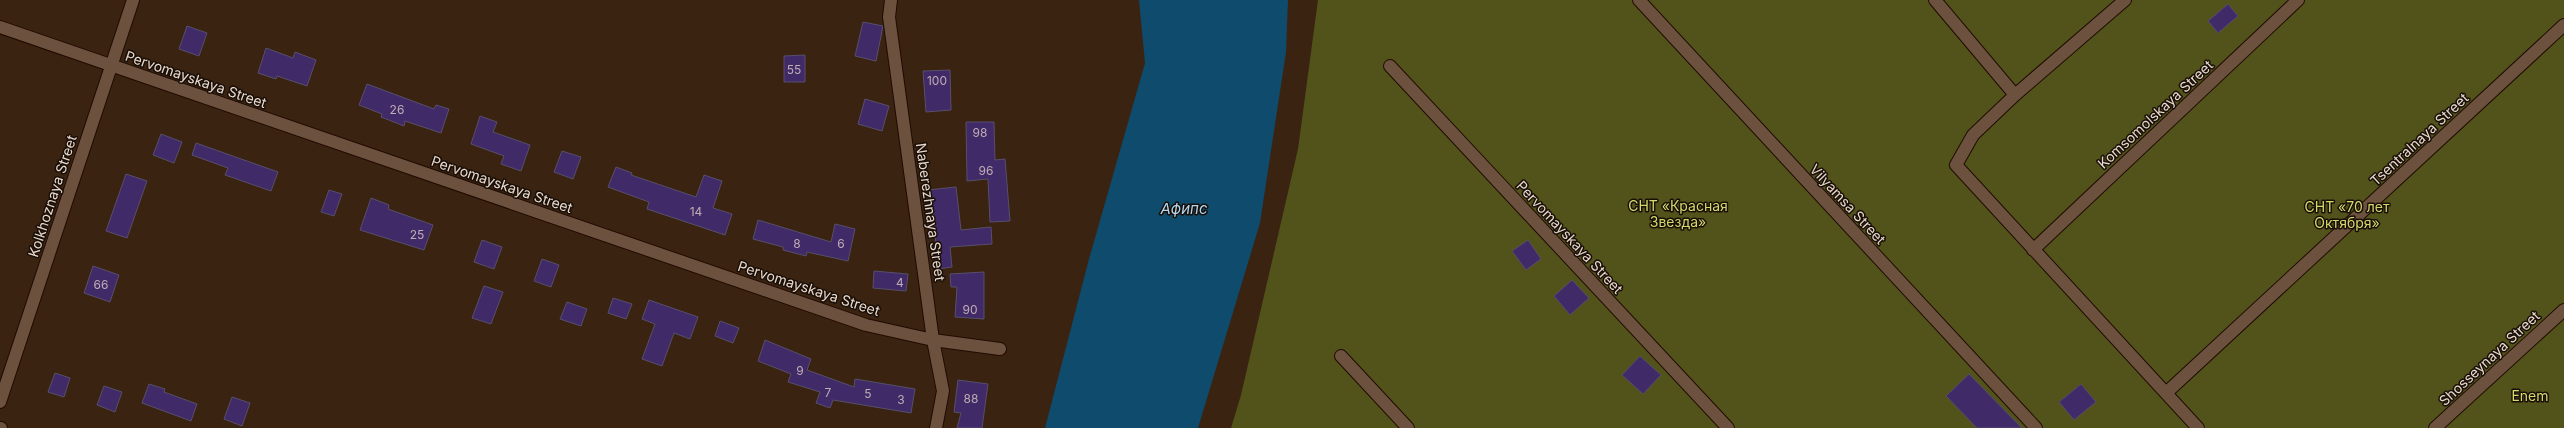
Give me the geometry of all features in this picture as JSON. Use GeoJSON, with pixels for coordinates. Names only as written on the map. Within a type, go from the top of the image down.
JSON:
{"type":"FeatureCollection","features":[{"type":"Feature","properties":{"kind":"street","name":"Kolkhoznaya Street"},"geometry":{"type":"LineString","coordinates":[[0,402],[111,65],[134,0]]}},
{"type":"Feature","properties":{"kind":"street","name":"Naberezhnaya Street"},"geometry":{"type":"LineString","coordinates":[[891,0],[889,17],[933,340],[943,391],[936,428]]}},
{"type":"Feature","properties":{"kind":"street","name":"Vilyamsa Street"},"geometry":{"type":"LineString","coordinates":[[1639,0],[2036,428]]}},
{"type":"Feature","properties":{"kind":"street"},"geometry":{"type":"LineString","coordinates":[[1935,0],[2015,95]]}},
{"type":"Feature","properties":{"kind":"street"},"geometry":{"type":"LineString","coordinates":[[2125,0],[2015,95],[1973,135],[1956,165],[2033,250],[2168,391],[2198,428]]}},
{"type":"Feature","properties":{"kind":"street","name":"Komsomolskaya Street"},"geometry":{"type":"LineString","coordinates":[[2033,250],[2298,0]]}},
{"type":"Feature","properties":{"kind":"street","name":"Tsentralnaya Street"},"geometry":{"type":"LineString","coordinates":[[2168,391],[2564,24]]}},
{"type":"Feature","properties":{"kind":"street","name":"Pervomayskaya Street"},"geometry":{"type":"LineString","coordinates":[[0,27],[866,325],[933,340],[1000,349]]}},
{"type":"Feature","properties":{"kind":"street","name":"Pervomayskaya Street"},"geometry":{"type":"LineString","coordinates":[[1390,66],[1728,428]]}},
{"type":"Feature","properties":{"kind":"street","name":"Shosseynaya Street"},"geometry":{"type":"LineString","coordinates":[[2435,428],[2564,310]]}},
{"type":"Feature","properties":{"kind":"street"},"geometry":{"type":"LineString","coordinates":[[1341,356],[1408,428]]}},
{"type":"Feature","properties":{"kind":"green space"},"geometry":{"type":"Polygon","coordinates":[[[1318,0],[2564,0],[2564,428],[1231,428],[1241,395],[1298,149],[1318,0]]]}},
{"type":"Feature","properties":{"kind":"water","name":"Афипс"},"geometry":{"type":"Polygon","coordinates":[[[1139,0],[1288,0],[1286,52],[1260,223],[1198,428],[1045,428],[1089,259],[1145,63],[1139,0]]]}},
{"type":"Feature","properties":{"kind":"building"},"geometry":{"type":"Polygon","coordinates":[[[2228,4],[2238,16],[2218,33],[2208,21],[2228,4]]]}},
{"type":"Feature","properties":{"kind":"building"},"geometry":{"type":"Polygon","coordinates":[[[863,22],[883,26],[876,61],[855,56],[863,22]]]}},
{"type":"Feature","properties":{"kind":"building"},"geometry":{"type":"Polygon","coordinates":[[[187,26],[207,33],[199,56],[179,49],[187,26]]]}},
{"type":"Feature","properties":{"kind":"building"},"geometry":{"type":"Polygon","coordinates":[[[266,48],[293,58],[295,52],[316,60],[307,86],[277,76],[276,79],[258,73],[266,48]]]}},
{"type":"Feature","properties":{"kind":"building"},"geometry":{"type":"Polygon","coordinates":[[[805,55],[805,82],[784,82],[784,56],[805,55]]]}},
{"type":"Feature","properties":{"kind":"building"},"geometry":{"type":"Polygon","coordinates":[[[950,70],[951,110],[926,112],[923,71],[950,70]]]}},
{"type":"Feature","properties":{"kind":"building"},"geometry":{"type":"Polygon","coordinates":[[[367,84],[434,109],[436,105],[449,109],[441,133],[405,121],[404,126],[381,117],[382,114],[359,105],[367,84]]]}},
{"type":"Feature","properties":{"kind":"building"},"geometry":{"type":"Polygon","coordinates":[[[865,99],[889,106],[882,131],[858,124],[865,99]]]}},
{"type":"Feature","properties":{"kind":"building"},"geometry":{"type":"Polygon","coordinates":[[[480,116],[497,122],[493,132],[530,145],[521,171],[501,164],[504,156],[471,144],[480,116]]]}},
{"type":"Feature","properties":{"kind":"building"},"geometry":{"type":"Polygon","coordinates":[[[966,122],[994,122],[995,160],[1005,159],[1010,221],[990,222],[988,179],[967,181],[966,122]]]}},
{"type":"Feature","properties":{"kind":"building"},"geometry":{"type":"Polygon","coordinates":[[[161,134],[182,142],[174,163],[153,155],[161,134]]]}},
{"type":"Feature","properties":{"kind":"building"},"geometry":{"type":"Polygon","coordinates":[[[196,143],[278,172],[271,191],[225,175],[228,168],[192,155],[196,143]]]}},
{"type":"Feature","properties":{"kind":"building"},"geometry":{"type":"Polygon","coordinates":[[[562,151],[581,157],[573,179],[554,172],[562,151]]]}},
{"type":"Feature","properties":{"kind":"building"},"geometry":{"type":"Polygon","coordinates":[[[616,167],[632,173],[631,175],[696,197],[704,175],[722,181],[713,208],[732,214],[725,235],[647,209],[649,202],[608,187],[616,167]]]}},
{"type":"Feature","properties":{"kind":"building"},"geometry":{"type":"Polygon","coordinates":[[[126,174],[147,181],[127,238],[106,231],[126,174]]]}},
{"type":"Feature","properties":{"kind":"building"},"geometry":{"type":"Polygon","coordinates":[[[956,187],[961,230],[991,227],[992,244],[950,247],[952,267],[938,269],[933,209],[931,209],[928,190],[956,187]]]}},
{"type":"Feature","properties":{"kind":"building"},"geometry":{"type":"Polygon","coordinates":[[[329,190],[342,194],[334,216],[321,212],[329,190]]]}},
{"type":"Feature","properties":{"kind":"building"},"geometry":{"type":"Polygon","coordinates":[[[371,198],[389,205],[388,209],[433,225],[424,250],[360,230],[371,198]]]}},
{"type":"Feature","properties":{"kind":"building"},"geometry":{"type":"Polygon","coordinates":[[[758,220],[831,242],[835,224],[855,229],[848,261],[807,252],[806,256],[783,250],[783,247],[753,239],[758,220]]]}},
{"type":"Feature","properties":{"kind":"building"},"geometry":{"type":"Polygon","coordinates":[[[482,240],[502,247],[494,269],[474,262],[482,240]]]}},
{"type":"Feature","properties":{"kind":"building"},"geometry":{"type":"Polygon","coordinates":[[[1528,240],[1541,259],[1526,270],[1512,251],[1528,240]]]}},
{"type":"Feature","properties":{"kind":"building"},"geometry":{"type":"Polygon","coordinates":[[[542,259],[559,265],[551,287],[534,281],[542,259]]]}},
{"type":"Feature","properties":{"kind":"building"},"geometry":{"type":"Polygon","coordinates":[[[93,266],[119,275],[110,302],[84,293],[93,266]]]}},
{"type":"Feature","properties":{"kind":"building"},"geometry":{"type":"Polygon","coordinates":[[[874,271],[908,274],[906,291],[873,288],[874,271]]]}},
{"type":"Feature","properties":{"kind":"building"},"geometry":{"type":"Polygon","coordinates":[[[984,272],[984,319],[955,317],[957,287],[951,287],[950,274],[984,272]]]}},
{"type":"Feature","properties":{"kind":"building"},"geometry":{"type":"Polygon","coordinates":[[[1572,280],[1589,298],[1570,315],[1554,296],[1572,280]]]}},
{"type":"Feature","properties":{"kind":"building"},"geometry":{"type":"Polygon","coordinates":[[[484,286],[503,292],[491,324],[472,318],[484,286]]]}},
{"type":"Feature","properties":{"kind":"building"},"geometry":{"type":"Polygon","coordinates":[[[613,298],[632,304],[626,319],[608,313],[613,298]]]}},
{"type":"Feature","properties":{"kind":"building"},"geometry":{"type":"Polygon","coordinates":[[[649,300],[698,317],[690,339],[674,333],[662,366],[642,359],[655,324],[642,319],[649,300]]]}},
{"type":"Feature","properties":{"kind":"building"},"geometry":{"type":"Polygon","coordinates":[[[567,302],[587,309],[581,326],[560,319],[567,302]]]}},
{"type":"Feature","properties":{"kind":"building"},"geometry":{"type":"Polygon","coordinates":[[[720,321],[739,328],[733,343],[715,336],[720,321]]]}},
{"type":"Feature","properties":{"kind":"building"},"geometry":{"type":"Polygon","coordinates":[[[765,340],[811,359],[807,370],[854,387],[855,379],[915,389],[911,413],[833,400],[830,408],[816,403],[820,392],[788,382],[791,374],[758,361],[765,340]]]}},
{"type":"Feature","properties":{"kind":"building"},"geometry":{"type":"Polygon","coordinates":[[[1640,356],[1661,375],[1643,394],[1622,375],[1640,356]]]}},
{"type":"Feature","properties":{"kind":"building"},"geometry":{"type":"Polygon","coordinates":[[[55,373],[70,378],[64,397],[48,392],[55,373]]]}},
{"type":"Feature","properties":{"kind":"building"},"geometry":{"type":"Polygon","coordinates":[[[1969,374],[2022,428],[1977,428],[1946,396],[1969,374]]]}},
{"type":"Feature","properties":{"kind":"building"},"geometry":{"type":"Polygon","coordinates":[[[958,380],[988,384],[982,428],[957,428],[961,413],[954,412],[958,380]]]}},
{"type":"Feature","properties":{"kind":"building"},"geometry":{"type":"Polygon","coordinates":[[[149,384],[165,389],[164,392],[197,404],[191,421],[142,403],[149,384]]]}},
{"type":"Feature","properties":{"kind":"building"},"geometry":{"type":"Polygon","coordinates":[[[2081,384],[2096,402],[2074,420],[2059,402],[2081,384]]]}},
{"type":"Feature","properties":{"kind":"building"},"geometry":{"type":"Polygon","coordinates":[[[104,386],[122,392],[115,412],[97,405],[104,386]]]}},
{"type":"Feature","properties":{"kind":"building"},"geometry":{"type":"Polygon","coordinates":[[[232,397],[250,403],[242,426],[224,419],[232,397]]]}},
{"type":"Feature","properties":{"kind":"park label","name":"СНТ «Красная Звезда»"},"geometry":{"type":"Point","coordinates":[1678,214]}},
{"type":"Feature","properties":{"kind":"park label","name":"СНТ «70 лет Октября»"},"geometry":{"type":"Point","coordinates":[2347,214]}},
{"type":"Feature","properties":{"kind":"park label","name":"Enem"},"geometry":{"type":"Point","coordinates":[2530,395]}}]}
